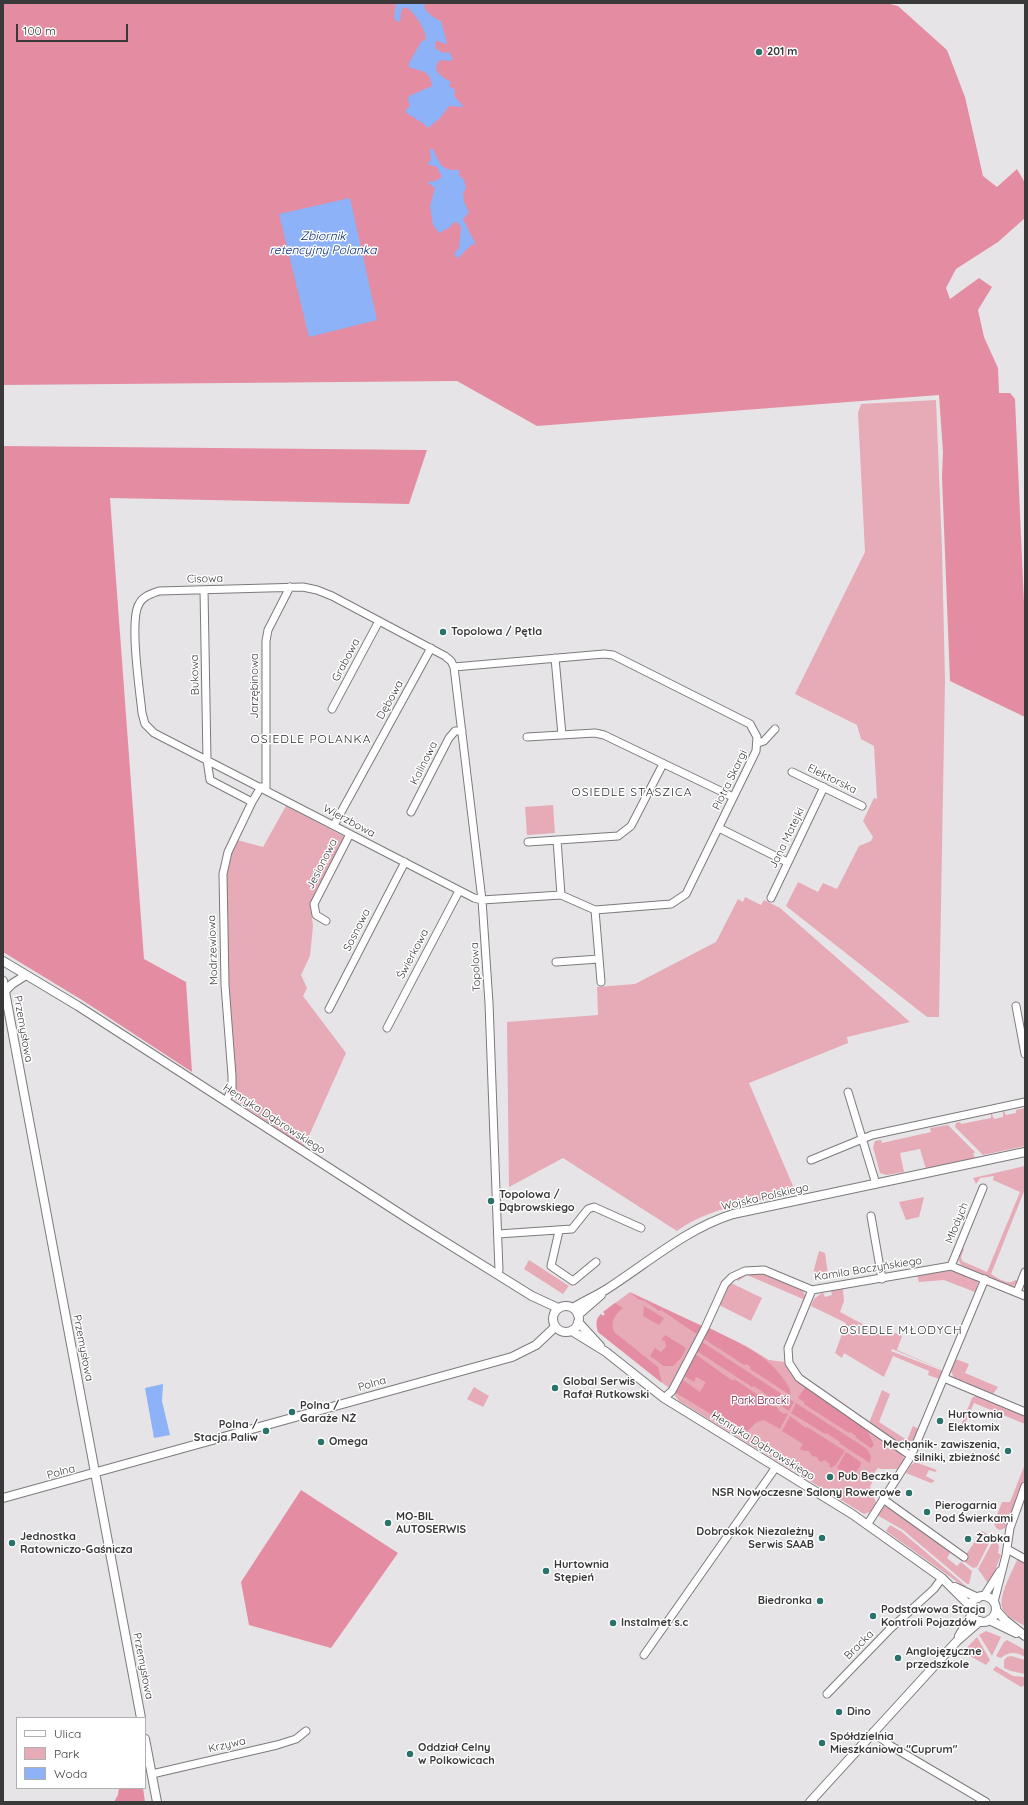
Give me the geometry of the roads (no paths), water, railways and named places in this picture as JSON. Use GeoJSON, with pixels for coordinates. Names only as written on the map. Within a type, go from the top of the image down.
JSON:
{"type":"FeatureCollection","features":[{"type":"Feature","properties":{"kind":"street","name":"Cisowa"},"geometry":{"type":"LineString","coordinates":[[207,760],[154,733],[145,724],[142,713],[135,624],[138,605],[145,597],[159,591],[290,587],[317,590],[379,620],[431,648],[453,664]]}},
{"type":"Feature","properties":{"kind":"street","name":"Jarzębinowa"},"geometry":{"type":"LineString","coordinates":[[264,788],[266,642],[268,630],[290,587]]}},
{"type":"Feature","properties":{"kind":"street","name":"Bukowa"},"geometry":{"type":"LineString","coordinates":[[204,590],[207,760],[210,780],[252,802]]}},
{"type":"Feature","properties":{"kind":"street","name":"Grabowa"},"geometry":{"type":"LineString","coordinates":[[332,709],[379,620]]}},
{"type":"Feature","properties":{"kind":"street","name":"Dębowa"},"geometry":{"type":"LineString","coordinates":[[334,825],[431,648]]}},
{"type":"Feature","properties":{"kind":"street","name":"Piotra Skargi"},"geometry":{"type":"LineString","coordinates":[[453,664],[604,654],[614,655],[748,721],[755,731],[758,743],[756,751],[686,894],[671,904],[595,910],[561,895],[482,900]]}},
{"type":"Feature","properties":{"kind":"street"},"geometry":{"type":"LineString","coordinates":[[555,658],[562,735]]}},
{"type":"Feature","properties":{"kind":"street","name":"Topolowa"},"geometry":{"type":"LineString","coordinates":[[453,664],[482,900],[489,1003],[498,1234],[499,1268],[497,1274]]}},
{"type":"Feature","properties":{"kind":"street"},"geometry":{"type":"LineString","coordinates":[[758,743],[764,741],[775,729]]}},
{"type":"Feature","properties":{"kind":"street","name":"Kalinowa"},"geometry":{"type":"LineString","coordinates":[[411,812],[449,738],[455,732],[462,731]]}},
{"type":"Feature","properties":{"kind":"street"},"geometry":{"type":"LineString","coordinates":[[527,737],[595,733],[604,735],[733,797]]}},
{"type":"Feature","properties":{"kind":"street","name":"Wierzbowa"},"geometry":{"type":"LineString","coordinates":[[207,760],[264,788],[459,891],[482,900]]}},
{"type":"Feature","properties":{"kind":"street"},"geometry":{"type":"LineString","coordinates":[[528,842],[618,836],[631,826],[663,764]]}},
{"type":"Feature","properties":{"kind":"street","name":"Elektorska"},"geometry":{"type":"LineString","coordinates":[[792,772],[862,806]]}},
{"type":"Feature","properties":{"kind":"street","name":"Jana Matejki"},"geometry":{"type":"LineString","coordinates":[[771,898],[824,787]]}},
{"type":"Feature","properties":{"kind":"street","name":"Modrzewiowa"},"geometry":{"type":"LineString","coordinates":[[226,1101],[232,1089],[232,1076],[225,985],[224,874],[228,852],[252,802],[264,788]]}},
{"type":"Feature","properties":{"kind":"street"},"geometry":{"type":"LineString","coordinates":[[719,828],[787,862]]}},
{"type":"Feature","properties":{"kind":"street","name":"Jesionowa"},"geometry":{"type":"LineString","coordinates":[[326,921],[316,915],[314,904],[350,834]]}},
{"type":"Feature","properties":{"kind":"street"},"geometry":{"type":"LineString","coordinates":[[557,840],[561,895]]}},
{"type":"Feature","properties":{"kind":"street","name":"Sosnowa"},"geometry":{"type":"LineString","coordinates":[[330,1009],[404,862]]}},
{"type":"Feature","properties":{"kind":"street","name":"Świerkowa"},"geometry":{"type":"LineString","coordinates":[[387,1028],[459,891]]}},
{"type":"Feature","properties":{"kind":"street"},"geometry":{"type":"LineString","coordinates":[[595,910],[601,982]]}},
{"type":"Feature","properties":{"kind":"street"},"geometry":{"type":"LineString","coordinates":[[556,962],[599,959]]}},
{"type":"Feature","properties":{"kind":"street","name":"Henryka Dąbrowskiego"},"geometry":{"type":"LineString","coordinates":[[3,961],[78,1006],[334,1172],[532,1296]]}},
{"type":"Feature","properties":{"kind":"street"},"geometry":{"type":"LineString","coordinates":[[5,991],[12,984],[26,975]]}},
{"type":"Feature","properties":{"kind":"street","name":"Przemysłowa"},"geometry":{"type":"LineString","coordinates":[[3,981],[141,1717]]}},
{"type":"Feature","properties":{"kind":"street"},"geometry":{"type":"LineString","coordinates":[[1016,1006],[1025,1054]]}},
{"type":"Feature","properties":{"kind":"street"},"geometry":{"type":"LineString","coordinates":[[848,1092],[864,1139],[876,1184]]}},
{"type":"Feature","properties":{"kind":"street"},"geometry":{"type":"LineString","coordinates":[[811,1160],[872,1135],[1025,1102]]}},
{"type":"Feature","properties":{"kind":"street","name":"Wojska Polskiego"},"geometry":{"type":"LineString","coordinates":[[606,1290],[688,1233],[718,1219],[733,1214],[1025,1152]]}},
{"type":"Feature","properties":{"kind":"street","name":"Młodych"},"geometry":{"type":"LineString","coordinates":[[951,1266],[983,1188]]}},
{"type":"Feature","properties":{"kind":"street"},"geometry":{"type":"LineString","coordinates":[[498,1234],[572,1229],[588,1209],[594,1208],[641,1228]]}},
{"type":"Feature","properties":{"kind":"street"},"geometry":{"type":"LineString","coordinates":[[871,1216],[882,1279]]}},
{"type":"Feature","properties":{"kind":"street"},"geometry":{"type":"LineString","coordinates":[[559,1231],[551,1266],[573,1281],[596,1262]]}},
{"type":"Feature","properties":{"kind":"street"},"geometry":{"type":"LineString","coordinates":[[951,1266],[985,1278],[1025,1296]]}},
{"type":"Feature","properties":{"kind":"street","name":"Kamila Baczyńskiego"},"geometry":{"type":"LineString","coordinates":[[664,1398],[672,1391],[705,1328],[725,1284],[732,1277],[744,1271],[764,1270],[812,1290],[951,1266]]}},
{"type":"Feature","properties":{"kind":"street"},"geometry":{"type":"LineString","coordinates":[[1017,1292],[1025,1272]]}},
{"type":"Feature","properties":{"kind":"street"},"geometry":{"type":"LineString","coordinates":[[867,1525],[911,1456],[985,1278]]}},
{"type":"Feature","properties":{"kind":"street"},"geometry":{"type":"LineString","coordinates":[[532,1296],[558,1308],[566,1306],[573,1308],[606,1290]]}},
{"type":"Feature","properties":{"kind":"street"},"geometry":{"type":"LineString","coordinates":[[572,1331],[578,1319],[606,1290]]}},
{"type":"Feature","properties":{"kind":"street"},"geometry":{"type":"LineString","coordinates":[[812,1290],[788,1348],[788,1363],[799,1378],[911,1456]]}},
{"type":"Feature","properties":{"kind":"street"},"geometry":{"type":"LineString","coordinates":[[532,1296],[553,1315]]}},
{"type":"Feature","properties":{"kind":"street"},"geometry":{"type":"LineString","coordinates":[[558,1308],[553,1315],[552,1320],[555,1327],[563,1332],[572,1331],[606,1352]]}},
{"type":"Feature","properties":{"kind":"street"},"geometry":{"type":"LineString","coordinates":[[573,1308],[578,1319],[606,1352]]}},
{"type":"Feature","properties":{"kind":"street","name":"Polna"},"geometry":{"type":"LineString","coordinates":[[3,1498],[95,1474],[512,1357],[532,1347],[555,1327]]}},
{"type":"Feature","properties":{"kind":"street","name":"Henryka Dąbrowskiego"},"geometry":{"type":"LineString","coordinates":[[606,1352],[664,1398],[867,1525],[945,1581],[981,1597]]}},
{"type":"Feature","properties":{"kind":"street"},"geometry":{"type":"LineString","coordinates":[[944,1378],[1025,1412]]}},
{"type":"Feature","properties":{"kind":"street"},"geometry":{"type":"LineString","coordinates":[[644,1655],[776,1467]]}},
{"type":"Feature","properties":{"kind":"street"},"geometry":{"type":"LineString","coordinates":[[989,1620],[995,1614],[995,1606],[1010,1528],[1025,1486]]}},
{"type":"Feature","properties":{"kind":"street"},"geometry":{"type":"LineString","coordinates":[[883,1499],[964,1556]]}},
{"type":"Feature","properties":{"kind":"street"},"geometry":{"type":"LineString","coordinates":[[1007,1549],[1025,1559]]}},
{"type":"Feature","properties":{"kind":"street"},"geometry":{"type":"LineString","coordinates":[[956,1640],[971,1611],[1003,1566]]}},
{"type":"Feature","properties":{"kind":"street","name":"Henryka Dąbrowskiego"},"geometry":{"type":"LineString","coordinates":[[945,1581],[971,1611]]}},
{"type":"Feature","properties":{"kind":"street","name":"Bracka"},"geometry":{"type":"LineString","coordinates":[[827,1694],[889,1630],[934,1589],[945,1581]]}},
{"type":"Feature","properties":{"kind":"street"},"geometry":{"type":"LineString","coordinates":[[981,1597],[995,1606],[1005,1620],[1025,1636]]}},
{"type":"Feature","properties":{"kind":"street"},"geometry":{"type":"LineString","coordinates":[[971,1611],[980,1621]]}},
{"type":"Feature","properties":{"kind":"street"},"geometry":{"type":"LineString","coordinates":[[810,1802],[956,1640],[980,1621],[989,1620],[1025,1636]]}},
{"type":"Feature","properties":{"kind":"street","name":"Krzywa"},"geometry":{"type":"LineString","coordinates":[[152,1774],[277,1745],[296,1738],[306,1731]]}},
{"type":"Feature","properties":{"kind":"street"},"geometry":{"type":"LineString","coordinates":[[873,1732],[881,1739],[986,1802]]}},
{"type":"Feature","properties":{"kind":"street"},"geometry":{"type":"LineString","coordinates":[[146,1744],[157,1802]]}},
{"type":"Feature","properties":{"kind":"water"},"geometry":{"type":"Polygon","coordinates":[[[396,3],[426,3],[424,7],[427,12],[441,21],[447,43],[445,44],[436,41],[435,48],[443,53],[449,52],[453,59],[450,61],[440,60],[436,67],[438,73],[451,82],[449,86],[455,90],[454,96],[464,107],[449,106],[440,118],[428,128],[405,112],[410,105],[408,100],[409,96],[432,86],[427,74],[409,67],[409,63],[421,42],[426,39],[424,30],[413,13],[406,7],[403,8],[401,12],[400,22],[397,21],[394,18],[396,3]]]}},
{"type":"Feature","properties":{"kind":"water"},"geometry":{"type":"Polygon","coordinates":[[[430,149],[433,149],[442,166],[448,169],[459,170],[459,175],[464,180],[466,188],[463,193],[464,202],[469,212],[463,219],[476,245],[472,244],[458,258],[454,254],[459,248],[461,227],[457,222],[453,223],[450,227],[439,233],[433,225],[430,206],[435,188],[427,182],[435,181],[442,177],[437,167],[427,164],[431,160],[430,149]]]}},
{"type":"Feature","properties":{"kind":"water","name":"Zbiornik retencyjny Polanka"},"geometry":{"type":"Polygon","coordinates":[[[350,198],[377,320],[309,337],[279,214],[350,198]]]}},
{"type":"Feature","properties":{"kind":"water"},"geometry":{"type":"Polygon","coordinates":[[[163,1384],[162,1401],[170,1435],[154,1438],[145,1388],[163,1384]]]}},
{"type":"Feature","properties":{"kind":"place","name":"201 m"},"geometry":{"type":"Point","coordinates":[759,52]}},
{"type":"Feature","properties":{"kind":"place","name":"Topolowa / Pętla"},"geometry":{"type":"Point","coordinates":[443,632]}},
{"type":"Feature","properties":{"kind":"place","name":"Topolowa / Dąbrowskiego"},"geometry":{"type":"Point","coordinates":[491,1201]}},
{"type":"Feature","properties":{"kind":"place","name":"Global Serwis Rafał Rutkowski"},"geometry":{"type":"Point","coordinates":[555,1388]}},
{"type":"Feature","properties":{"kind":"place","name":"Polna / Garaże NŻ"},"geometry":{"type":"Point","coordinates":[292,1412]}},
{"type":"Feature","properties":{"kind":"place","name":"Hurtownia Elektomix"},"geometry":{"type":"Point","coordinates":[940,1421]}},
{"type":"Feature","properties":{"kind":"place","name":"Polna / Stacja Paliw"},"geometry":{"type":"Point","coordinates":[266,1431]}},
{"type":"Feature","properties":{"kind":"place","name":"Omega"},"geometry":{"type":"Point","coordinates":[321,1442]}},
{"type":"Feature","properties":{"kind":"place","name":"Mechanik- zawiszenia, silniki, zbieżność"},"geometry":{"type":"Point","coordinates":[1008,1451]}},
{"type":"Feature","properties":{"kind":"place","name":"Pub Beczka"},"geometry":{"type":"Point","coordinates":[830,1477]}},
{"type":"Feature","properties":{"kind":"place","name":"NSR Nowoczesne Salony Rowerowe"},"geometry":{"type":"Point","coordinates":[909,1493]}},
{"type":"Feature","properties":{"kind":"place","name":"Pierogarnia Pod Świerkami"},"geometry":{"type":"Point","coordinates":[927,1512]}},
{"type":"Feature","properties":{"kind":"place","name":"MO-BIL AUTOSERWIS"},"geometry":{"type":"Point","coordinates":[388,1523]}},
{"type":"Feature","properties":{"kind":"place","name":"Dobroskok Niezależny Serwis SAAB"},"geometry":{"type":"Point","coordinates":[822,1538]}},
{"type":"Feature","properties":{"kind":"place","name":"Żabka"},"geometry":{"type":"Point","coordinates":[968,1539]}},
{"type":"Feature","properties":{"kind":"place","name":"Jednostka Ratowniczo-Gaśnicza"},"geometry":{"type":"Point","coordinates":[12,1543]}},
{"type":"Feature","properties":{"kind":"place","name":"Hurtownia Stępień"},"geometry":{"type":"Point","coordinates":[546,1571]}},
{"type":"Feature","properties":{"kind":"place","name":"Biedronka"},"geometry":{"type":"Point","coordinates":[820,1601]}},
{"type":"Feature","properties":{"kind":"place","name":"Podstawowa Stacja Kontroli Pojazdów"},"geometry":{"type":"Point","coordinates":[873,1616]}},
{"type":"Feature","properties":{"kind":"place","name":"Instalmet s.c"},"geometry":{"type":"Point","coordinates":[613,1623]}},
{"type":"Feature","properties":{"kind":"place","name":"Anglojęzyczne przedszkole"},"geometry":{"type":"Point","coordinates":[898,1658]}},
{"type":"Feature","properties":{"kind":"place","name":"Dino"},"geometry":{"type":"Point","coordinates":[839,1712]}},
{"type":"Feature","properties":{"kind":"place","name":"Spółdzielnia Mieszkaniowa \"Cuprum\""},"geometry":{"type":"Point","coordinates":[822,1743]}},
{"type":"Feature","properties":{"kind":"place","name":"Oddział Celny w Polkowicach"},"geometry":{"type":"Point","coordinates":[410,1754]}},
{"type":"Feature","properties":{"kind":"district","name":"OSIEDLE POLANKA"},"geometry":{"type":"Point","coordinates":[311,739]}},
{"type":"Feature","properties":{"kind":"district","name":"OSIEDLE STASZICA"},"geometry":{"type":"Point","coordinates":[632,792]}},
{"type":"Feature","properties":{"kind":"district","name":"OSIEDLE MŁODYCH"},"geometry":{"type":"Point","coordinates":[901,1330]}},
{"type":"Feature","properties":{"kind":"park label","name":"Park Bracki"},"geometry":{"type":"Point","coordinates":[760,1401]}}]}
